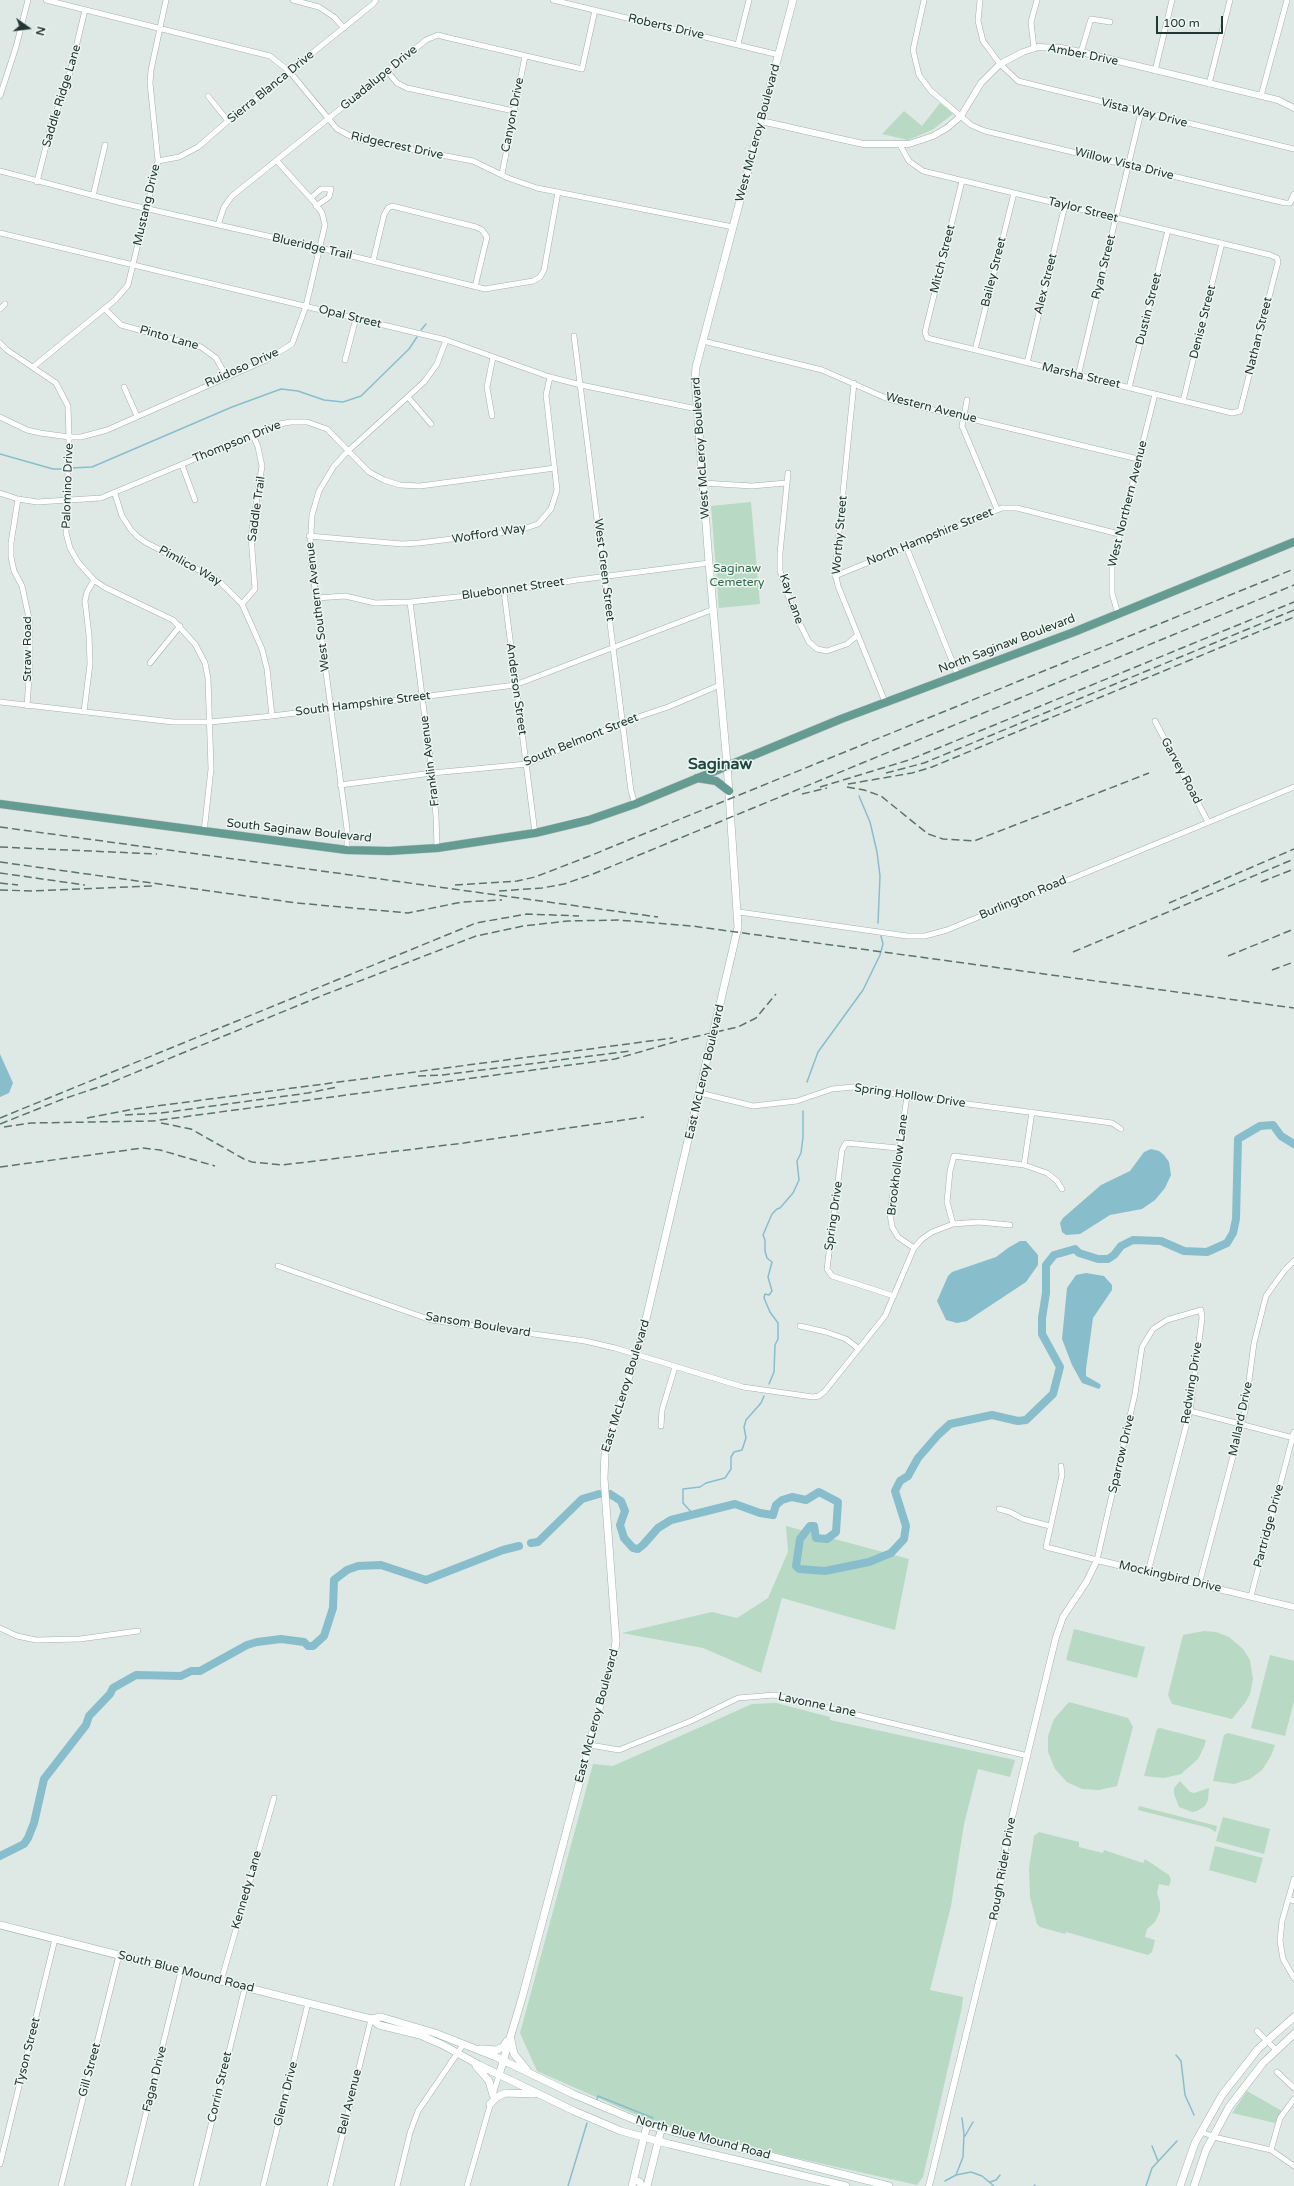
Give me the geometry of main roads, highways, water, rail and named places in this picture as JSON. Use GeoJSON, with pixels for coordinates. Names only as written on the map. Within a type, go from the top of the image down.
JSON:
{"type":"FeatureCollection","features":[{"type":"Feature","properties":{"kind":"main road","name":"West McLeroy Boulevard"},"geometry":{"type":"LineString","coordinates":[[728,764],[709,564],[697,409],[696,367],[793,0]]}},
{"type":"Feature","properties":{"kind":"main road","name":"North Saginaw Boulevard"},"geometry":{"type":"LineString","coordinates":[[728,764],[885,702],[958,676],[1118,614],[1294,542]]}},
{"type":"Feature","properties":{"kind":"main road","name":"South Saginaw Boulevard"},"geometry":{"type":"LineString","coordinates":[[0,804],[347,850],[389,851],[437,848],[535,833],[584,821],[635,804],[728,764]]}},
{"type":"Feature","properties":{"kind":"main road","name":"East McLeroy Boulevard"},"geometry":{"type":"LineString","coordinates":[[499,2074],[609,1679],[616,1641],[604,1460],[611,1432],[637,1355],[737,937],[739,912],[728,764]]}},
{"type":"Feature","properties":{"kind":"main road"},"geometry":{"type":"LineString","coordinates":[[697,778],[716,781],[729,791]]}},
{"type":"Feature","properties":{"kind":"main road","name":"South Blue Mound Road"},"geometry":{"type":"LineString","coordinates":[[0,1925],[371,2019],[379,2024],[420,2035],[458,2052],[472,2061],[499,2074]]}},
{"type":"Feature","properties":{"kind":"main road","name":"South Blue Mound Road"},"geometry":{"type":"LineString","coordinates":[[371,2019],[381,2017],[410,2024],[503,2061]]}},
{"type":"Feature","properties":{"kind":"main road"},"geometry":{"type":"LineString","coordinates":[[1180,2186],[1201,2132],[1230,2083],[1267,2041],[1294,2017]]}},
{"type":"Feature","properties":{"kind":"main road"},"geometry":{"type":"LineString","coordinates":[[1194,2186],[1200,2166],[1213,2136],[1243,2087],[1276,2050],[1294,2034]]}},
{"type":"Feature","properties":{"kind":"main road"},"geometry":{"type":"LineString","coordinates":[[474,2049],[500,2048],[510,2036]]}},
{"type":"Feature","properties":{"kind":"main road"},"geometry":{"type":"LineString","coordinates":[[510,2036],[514,2054],[533,2076]]}},
{"type":"Feature","properties":{"kind":"main road"},"geometry":{"type":"LineString","coordinates":[[472,2061],[489,2081],[493,2095]]}},
{"type":"Feature","properties":{"kind":"main road","name":"North Blue Mound Road"},"geometry":{"type":"LineString","coordinates":[[503,2061],[625,2117],[661,2130],[889,2186]]}},
{"type":"Feature","properties":{"kind":"main road","name":"North Blue Mound Road"},"geometry":{"type":"LineString","coordinates":[[499,2074],[603,2124],[644,2138],[846,2186]]}},
{"type":"Feature","properties":{"kind":"main road"},"geometry":{"type":"LineString","coordinates":[[490,2104],[500,2095],[510,2092],[529,2093],[545,2097]]}},
{"type":"Feature","properties":{"kind":"main road"},"geometry":{"type":"LineString","coordinates":[[641,2186],[640,2182],[633,2183],[647,2125]]}},
{"type":"Feature","properties":{"kind":"main road"},"geometry":{"type":"LineString","coordinates":[[647,2186],[661,2130]]}},
{"type":"Feature","properties":{"kind":"water"},"geometry":{"type":"Polygon","coordinates":[[[0,1054],[13,1083],[9,1093],[0,1097],[0,1054]]]}},
{"type":"Feature","properties":{"kind":"water"},"geometry":{"type":"Polygon","coordinates":[[[1151,1149],[1159,1151],[1164,1155],[1169,1162],[1171,1175],[1165,1188],[1155,1200],[1142,1209],[1110,1215],[1080,1234],[1066,1235],[1062,1232],[1060,1223],[1063,1218],[1101,1185],[1130,1171],[1144,1152],[1151,1149]]]}},
{"type":"Feature","properties":{"kind":"water"},"geometry":{"type":"Polygon","coordinates":[[[1020,1241],[1026,1241],[1038,1255],[1038,1265],[1026,1282],[967,1321],[957,1323],[946,1320],[937,1301],[948,1276],[952,1272],[996,1257],[1020,1241]]]}},
{"type":"Feature","properties":{"kind":"water"},"geometry":{"type":"Polygon","coordinates":[[[1086,1273],[1104,1276],[1112,1285],[1112,1290],[1093,1318],[1086,1369],[1086,1376],[1100,1384],[1101,1386],[1099,1389],[1082,1383],[1072,1365],[1062,1339],[1067,1288],[1076,1275],[1086,1273]]]}},
{"type":"Feature","properties":{"kind":"waterway"},"geometry":{"type":"LineString","coordinates":[[421,330],[426,324]]}},
{"type":"Feature","properties":{"kind":"waterway"},"geometry":{"type":"LineString","coordinates":[[71,468],[92,467],[232,407],[281,389],[298,391],[324,400],[343,402],[361,396],[409,349],[417,337]]}},
{"type":"Feature","properties":{"kind":"waterway"},"geometry":{"type":"LineString","coordinates":[[0,454],[53,469],[64,469]]}},
{"type":"Feature","properties":{"kind":"waterway"},"geometry":{"type":"LineString","coordinates":[[859,796],[870,822],[877,852],[880,876],[878,923]]}},
{"type":"Feature","properties":{"kind":"waterway"},"geometry":{"type":"LineString","coordinates":[[807,1082],[818,1052],[863,990],[880,955],[883,944],[881,936]]}},
{"type":"Feature","properties":{"kind":"waterway"},"geometry":{"type":"LineString","coordinates":[[769,1384],[774,1372],[775,1345],[778,1339],[778,1323],[770,1312],[764,1298],[765,1294],[769,1295],[772,1291],[768,1277],[772,1262],[767,1258],[763,1235],[772,1214],[780,1208],[793,1193],[799,1180],[797,1161],[801,1153],[803,1137],[803,1111]]}},
{"type":"Feature","properties":{"kind":"waterway"},"geometry":{"type":"LineString","coordinates":[[610,1494],[621,1501],[625,1511],[620,1525],[624,1538],[633,1548],[638,1549],[658,1528],[671,1520],[735,1504],[760,1513],[773,1515],[776,1505],[782,1500],[792,1497],[806,1500],[819,1492],[838,1502],[836,1532],[827,1539],[816,1538],[814,1526],[810,1526],[800,1539],[796,1566],[799,1569],[825,1571],[869,1562],[891,1553],[904,1539],[906,1526],[895,1491],[900,1481],[908,1476],[918,1458],[938,1435],[950,1424],[992,1415],[1018,1421],[1026,1420],[1053,1394],[1060,1367],[1042,1334],[1042,1318],[1046,1293],[1046,1265],[1054,1255],[1075,1249],[1079,1253],[1098,1259],[1108,1259],[1114,1255],[1121,1246],[1133,1240],[1161,1241],[1184,1251],[1207,1252],[1227,1243],[1233,1233],[1236,1219],[1238,1139],[1260,1126],[1273,1125],[1281,1136],[1294,1144]]}},
{"type":"Feature","properties":{"kind":"waterway"},"geometry":{"type":"LineString","coordinates":[[693,1514],[683,1503],[683,1489],[700,1487],[706,1483],[725,1478],[731,1469],[731,1457],[734,1452],[742,1450],[746,1438],[744,1427],[746,1420],[761,1403],[764,1396]]}},
{"type":"Feature","properties":{"kind":"waterway"},"geometry":{"type":"LineString","coordinates":[[531,1543],[538,1542],[582,1499],[599,1494]]}},
{"type":"Feature","properties":{"kind":"waterway"},"geometry":{"type":"LineString","coordinates":[[0,1856],[24,1844],[34,1823],[44,1779],[86,1725],[89,1716],[110,1694],[113,1688],[136,1675],[181,1676],[191,1671],[200,1671],[247,1645],[257,1642],[281,1639],[304,1642],[308,1646],[313,1646],[324,1636],[333,1608],[334,1580],[347,1570],[358,1566],[381,1565],[426,1580],[503,1550],[519,1546]]}},
{"type":"Feature","properties":{"kind":"waterway"},"geometry":{"type":"LineString","coordinates":[[1176,2055],[1181,2061],[1185,2095],[1194,2115]]}},
{"type":"Feature","properties":{"kind":"waterway"},"geometry":{"type":"LineString","coordinates":[[597,2099],[598,2096],[653,2118]]}},
{"type":"Feature","properties":{"kind":"waterway"},"geometry":{"type":"LineString","coordinates":[[956,2175],[963,2157],[964,2134],[962,2118]]}},
{"type":"Feature","properties":{"kind":"waterway"},"geometry":{"type":"LineString","coordinates":[[965,2136],[973,2122]]}},
{"type":"Feature","properties":{"kind":"waterway"},"geometry":{"type":"LineString","coordinates":[[568,2186],[587,2123]]}},
{"type":"Feature","properties":{"kind":"waterway"},"geometry":{"type":"LineString","coordinates":[[1146,2186],[1152,2168],[1177,2141]]}},
{"type":"Feature","properties":{"kind":"waterway"},"geometry":{"type":"LineString","coordinates":[[1152,2146],[1158,2161]]}},
{"type":"Feature","properties":{"kind":"waterway"},"geometry":{"type":"LineString","coordinates":[[945,2181],[956,2175],[971,2172],[982,2176],[994,2186]]}},
{"type":"Feature","properties":{"kind":"waterway"},"geometry":{"type":"LineString","coordinates":[[990,2182],[996,2180],[1000,2175]]}},
{"type":"Feature","properties":{"kind":"railway"},"geometry":{"type":"LineString","coordinates":[[455,885],[517,881],[535,877],[1294,569]]}},
{"type":"Feature","properties":{"kind":"railway"},"geometry":{"type":"LineString","coordinates":[[499,891],[542,888],[564,884],[593,874],[1294,585]]}},
{"type":"Feature","properties":{"kind":"railway"},"geometry":{"type":"LineString","coordinates":[[820,787],[909,760],[1294,602]]}},
{"type":"Feature","properties":{"kind":"railway"},"geometry":{"type":"LineString","coordinates":[[886,773],[924,763],[1294,610]]}},
{"type":"Feature","properties":{"kind":"railway"},"geometry":{"type":"LineString","coordinates":[[848,784],[912,773],[932,767],[1294,617]]}},
{"type":"Feature","properties":{"kind":"railway"},"geometry":{"type":"LineString","coordinates":[[847,787],[864,790],[881,796],[928,834],[943,839],[974,841],[1149,773]]}},
{"type":"Feature","properties":{"kind":"railway"},"geometry":{"type":"LineString","coordinates":[[802,794],[827,788]]}},
{"type":"Feature","properties":{"kind":"railway"},"geometry":{"type":"LineString","coordinates":[[0,827],[658,917]]}},
{"type":"Feature","properties":{"kind":"railway"},"geometry":{"type":"LineString","coordinates":[[0,847],[157,854]]}},
{"type":"Feature","properties":{"kind":"railway"},"geometry":{"type":"LineString","coordinates":[[1169,903],[1294,849]]}},
{"type":"Feature","properties":{"kind":"railway"},"geometry":{"type":"LineString","coordinates":[[1073,952],[1294,859]]}},
{"type":"Feature","properties":{"kind":"railway"},"geometry":{"type":"LineString","coordinates":[[0,862],[297,903],[408,913],[462,902],[502,900]]}},
{"type":"Feature","properties":{"kind":"railway"},"geometry":{"type":"LineString","coordinates":[[1261,882],[1294,869]]}},
{"type":"Feature","properties":{"kind":"railway"},"geometry":{"type":"LineString","coordinates":[[0,873],[85,885]]}},
{"type":"Feature","properties":{"kind":"railway"},"geometry":{"type":"LineString","coordinates":[[0,883],[18,885]]}},
{"type":"Feature","properties":{"kind":"railway"},"geometry":{"type":"LineString","coordinates":[[0,890],[32,891],[152,886]]}},
{"type":"Feature","properties":{"kind":"railway"},"geometry":{"type":"LineString","coordinates":[[0,1118],[476,923],[527,914],[579,916]]}},
{"type":"Feature","properties":{"kind":"railway"},"geometry":{"type":"LineString","coordinates":[[0,1124],[63,1099],[105,1085],[321,996],[476,936],[523,926],[568,921],[618,920],[692,926],[1294,1008]]}},
{"type":"Feature","properties":{"kind":"railway"},"geometry":{"type":"LineString","coordinates":[[1228,956],[1294,929]]}},
{"type":"Feature","properties":{"kind":"railway"},"geometry":{"type":"LineString","coordinates":[[1272,970],[1294,962]]}},
{"type":"Feature","properties":{"kind":"railway"},"geometry":{"type":"LineString","coordinates":[[4,1127],[31,1123],[153,1121],[615,1059],[685,1039],[738,1027],[756,1018],[776,994]]}},
{"type":"Feature","properties":{"kind":"railway"},"geometry":{"type":"LineString","coordinates":[[87,1118],[134,1109],[673,1038]]}},
{"type":"Feature","properties":{"kind":"railway"},"geometry":{"type":"LineString","coordinates":[[418,1076],[443,1075],[630,1051]]}},
{"type":"Feature","properties":{"kind":"railway"},"geometry":{"type":"LineString","coordinates":[[125,1115],[161,1113],[308,1093],[337,1087]]}},
{"type":"Feature","properties":{"kind":"railway"},"geometry":{"type":"LineString","coordinates":[[161,1123],[191,1129],[252,1162],[282,1165],[464,1143],[644,1117]]}},
{"type":"Feature","properties":{"kind":"railway"},"geometry":{"type":"LineString","coordinates":[[0,1167],[143,1148],[160,1150],[215,1166]]}},
{"type":"Feature","properties":{"kind":"district","name":"Saginaw"},"geometry":{"type":"Point","coordinates":[720,765]}},
{"type":"Feature","properties":{"kind":"park label","name":"Saginaw Cemetery"},"geometry":{"type":"Point","coordinates":[737,576]}}]}
